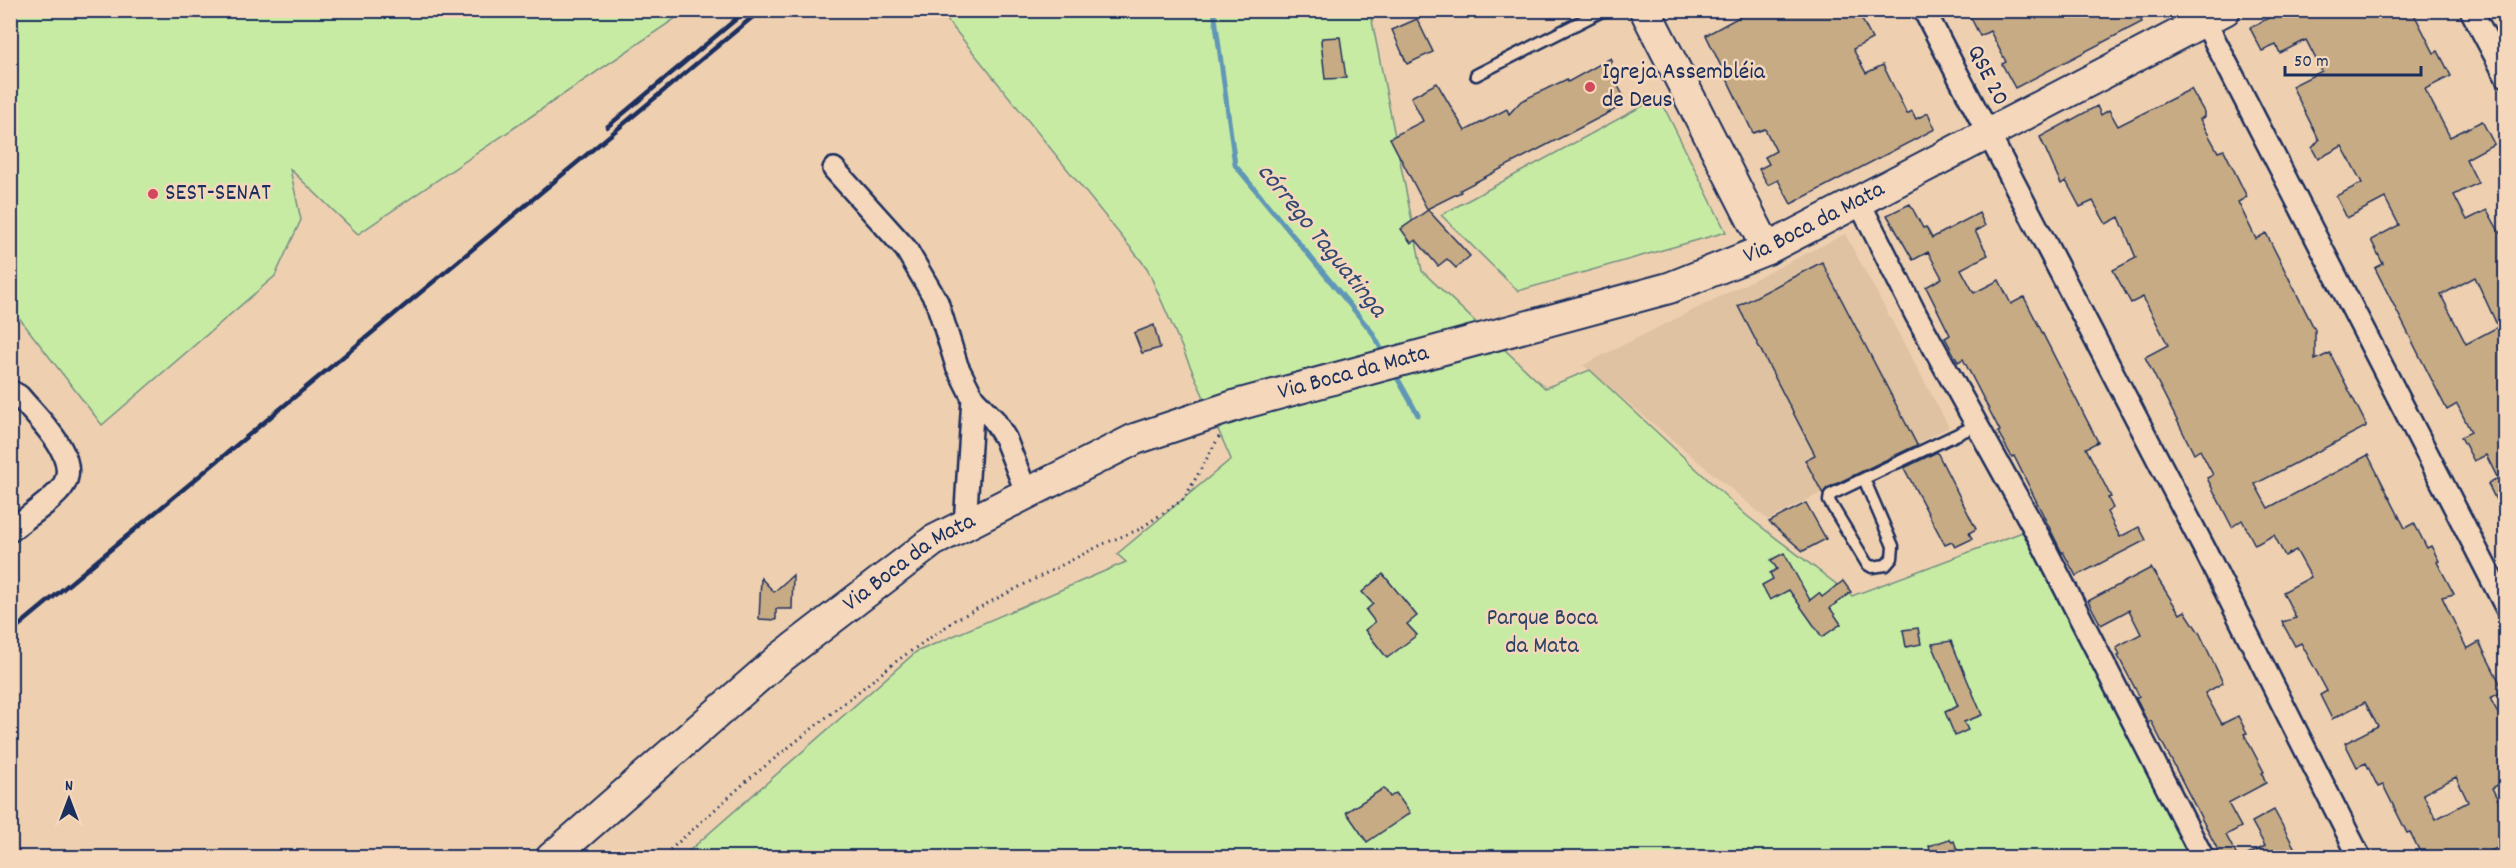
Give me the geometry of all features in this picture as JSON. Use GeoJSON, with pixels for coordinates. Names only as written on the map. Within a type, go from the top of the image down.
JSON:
{"type":"FeatureCollection","features":[{"type":"Feature","properties":{"kind":"street"},"geometry":{"type":"LineString","coordinates":[[1645,10],[1767,249]]}},
{"type":"Feature","properties":{"kind":"street","name":"QSE 20"},"geometry":{"type":"LineString","coordinates":[[1924,10],[2205,550],[2360,858]]}},
{"type":"Feature","properties":{"kind":"street"},"geometry":{"type":"LineString","coordinates":[[2471,10],[2505,76]]}},
{"type":"Feature","properties":{"kind":"street"},"geometry":{"type":"LineString","coordinates":[[2210,14],[2505,607]]}},
{"type":"Feature","properties":{"kind":"street","name":"Via Boca da Mata"},"geometry":{"type":"LineString","coordinates":[[551,858],[779,659],[933,541],[1135,440],[1237,405],[1536,326],[1669,288],[1767,249],[2210,14]]}},
{"type":"Feature","properties":{"kind":"street"},"geometry":{"type":"LineString","coordinates":[[834,169],[906,249],[937,302],[957,366],[973,398],[994,420],[1005,438],[1027,494]]}},
{"type":"Feature","properties":{"kind":"street"},"geometry":{"type":"LineString","coordinates":[[1858,200],[1916,315],[2039,537],[2203,858]]}},
{"type":"Feature","properties":{"kind":"street"},"geometry":{"type":"LineString","coordinates":[[10,391],[19,396],[59,444],[69,466],[63,487],[10,531]]}},
{"type":"Feature","properties":{"kind":"street"},"geometry":{"type":"LineString","coordinates":[[965,525],[973,398]]}},
{"type":"Feature","properties":{"kind":"lane"},"geometry":{"type":"LineString","coordinates":[[1476,75],[1604,10]]}},
{"type":"Feature","properties":{"kind":"lane"},"geometry":{"type":"LineString","coordinates":[[1864,479],[1893,546],[1892,558],[1886,565],[1872,567],[1866,564],[1829,501],[1830,495],[1977,425]]}},
{"type":"Feature","properties":{"kind":"path"},"geometry":{"type":"LineString","coordinates":[[661,858],[749,779],[898,660],[957,619],[1103,544],[1138,530],[1184,499],[1237,405]]}},
{"type":"Feature","properties":{"kind":"shaded area"},"geometry":{"type":"Polygon","coordinates":[[[1845,234],[1949,427],[1768,520],[1583,365],[1845,234]]]}},
{"type":"Feature","properties":{"kind":"green space"},"geometry":{"type":"Polygon","coordinates":[[[11,10],[686,11],[358,234],[290,169],[301,220],[275,276],[102,425],[20,319],[11,326],[11,10]]]}},
{"type":"Feature","properties":{"kind":"green space","name":"Parque Boca da Mata"},"geometry":{"type":"Polygon","coordinates":[[[939,10],[1370,11],[1422,271],[1545,388],[1590,370],[1747,516],[1852,596],[2036,527],[2203,858],[681,858],[916,652],[1126,562],[1117,554],[1231,459],[1147,268],[939,10]]]}},
{"type":"Feature","properties":{"kind":"green space"},"geometry":{"type":"Polygon","coordinates":[[[1659,97],[1726,232],[1518,291],[1441,215],[1659,97]]]}},
{"type":"Feature","properties":{"kind":"building"},"geometry":{"type":"Polygon","coordinates":[[[1752,10],[1857,10],[1872,39],[1853,49],[1866,73],[1883,65],[1907,114],[1912,111],[1916,119],[1928,113],[1935,129],[1791,204],[1778,180],[1768,185],[1759,169],[1769,164],[1765,157],[1776,151],[1765,129],[1753,133],[1706,35],[1752,10]]]}},
{"type":"Feature","properties":{"kind":"building"},"geometry":{"type":"Polygon","coordinates":[[[1967,10],[2136,10],[2142,22],[2015,88],[2002,64],[2006,62],[1990,31],[1980,36],[1967,10]]]}},
{"type":"Feature","properties":{"kind":"building"},"geometry":{"type":"Polygon","coordinates":[[[2283,10],[2412,10],[2434,53],[2438,51],[2451,76],[2425,89],[2450,137],[2482,121],[2494,144],[2466,159],[2478,183],[2454,195],[2467,220],[2487,210],[2500,233],[2505,230],[2505,518],[2488,484],[2498,479],[2486,455],[2474,461],[2461,437],[2471,432],[2457,404],[2447,410],[2375,268],[2383,264],[2371,240],[2399,225],[2385,198],[2347,218],[2336,196],[2362,183],[2342,146],[2318,159],[2312,148],[2319,140],[2292,86],[2322,71],[2306,40],[2280,53],[2276,45],[2262,51],[2250,28],[2283,10]],[[2475,277],[2441,295],[2466,344],[2498,327],[2475,277]]]}},
{"type":"Feature","properties":{"kind":"building"},"geometry":{"type":"Polygon","coordinates":[[[1417,19],[1433,52],[1407,64],[1392,30],[1417,19]]]}},
{"type":"Feature","properties":{"kind":"building"},"geometry":{"type":"Polygon","coordinates":[[[1340,37],[1346,78],[1325,79],[1322,38],[1340,37]]]}},
{"type":"Feature","properties":{"kind":"building"},"geometry":{"type":"Polygon","coordinates":[[[1611,58],[1611,73],[1624,97],[1622,106],[1427,209],[1390,138],[1423,121],[1411,97],[1437,83],[1465,131],[1507,109],[1509,114],[1521,101],[1567,79],[1568,82],[1611,58]]]}},
{"type":"Feature","properties":{"kind":"building"},"geometry":{"type":"Polygon","coordinates":[[[2191,89],[2204,112],[2204,117],[2200,119],[2218,152],[2224,150],[2247,197],[2238,202],[2256,239],[2266,233],[2315,330],[2315,360],[2330,353],[2367,426],[2255,484],[2268,508],[2368,455],[2405,528],[2414,523],[2427,548],[2431,546],[2439,561],[2437,562],[2454,594],[2442,597],[2467,649],[2479,642],[2504,691],[2490,698],[2505,726],[2505,781],[2492,788],[2505,814],[2505,840],[2498,844],[2499,847],[2478,858],[2423,858],[2410,832],[2407,833],[2383,785],[2378,787],[2366,763],[2357,767],[2345,743],[2378,726],[2365,702],[2332,719],[2320,695],[2327,691],[2301,643],[2295,646],[2282,622],[2296,618],[2283,592],[2311,577],[2296,550],[2285,556],[2274,535],[2255,545],[2242,520],[2232,527],[2207,478],[2213,475],[2200,450],[2194,454],[2145,357],[2168,345],[2143,297],[2131,303],[2113,270],[2136,258],[2119,217],[2106,224],[2093,201],[2080,207],[2066,181],[2061,184],[2040,137],[2097,106],[2101,115],[2109,110],[2118,126],[2191,89]],[[2456,777],[2423,794],[2436,819],[2468,802],[2456,777]]]}},
{"type":"Feature","properties":{"kind":"building"},"geometry":{"type":"Polygon","coordinates":[[[1910,204],[1923,228],[1926,227],[1932,238],[1979,213],[1985,226],[1975,231],[1988,255],[1961,269],[1974,293],[1999,280],[2011,304],[2024,297],[2098,442],[2086,448],[2111,497],[2108,498],[2113,508],[2107,512],[2120,537],[2139,527],[2146,540],[2076,576],[2062,553],[2014,456],[2012,457],[1998,432],[2000,431],[1963,359],[1958,362],[1945,338],[1950,335],[1926,287],[1942,278],[1928,252],[1913,260],[1887,215],[1910,204]]]}},
{"type":"Feature","properties":{"kind":"building"},"geometry":{"type":"Polygon","coordinates":[[[1428,210],[1470,256],[1456,268],[1447,259],[1438,266],[1416,240],[1411,243],[1401,229],[1428,210]]]}},
{"type":"Feature","properties":{"kind":"building"},"geometry":{"type":"Polygon","coordinates":[[[1822,262],[1917,445],[1827,488],[1823,494],[1805,460],[1815,455],[1738,306],[1822,262]]]}},
{"type":"Feature","properties":{"kind":"building"},"geometry":{"type":"Polygon","coordinates":[[[1154,325],[1160,348],[1142,353],[1134,333],[1154,325]]]}},
{"type":"Feature","properties":{"kind":"building"},"geometry":{"type":"Polygon","coordinates":[[[1937,452],[1976,529],[1969,533],[1972,539],[1955,547],[1952,542],[1945,545],[1904,468],[1937,452]]]}},
{"type":"Feature","properties":{"kind":"building"},"geometry":{"type":"Polygon","coordinates":[[[1806,503],[1826,539],[1803,551],[1769,522],[1806,503]]]}},
{"type":"Feature","properties":{"kind":"building"},"geometry":{"type":"Polygon","coordinates":[[[1784,553],[1810,600],[1819,593],[1822,597],[1843,581],[1851,592],[1830,608],[1841,624],[1822,637],[1789,590],[1770,600],[1762,585],[1773,579],[1770,573],[1777,569],[1771,560],[1784,553]]]}},
{"type":"Feature","properties":{"kind":"building"},"geometry":{"type":"Polygon","coordinates":[[[2151,568],[2180,614],[2185,611],[2200,634],[2223,683],[2205,693],[2222,724],[2238,716],[2247,733],[2244,734],[2264,772],[2262,773],[2266,783],[2228,803],[2241,827],[2226,835],[2238,858],[2222,858],[2151,721],[2148,723],[2136,698],[2139,696],[2118,656],[2120,655],[2116,647],[2141,634],[2129,610],[2101,625],[2088,601],[2151,568]]]}},
{"type":"Feature","properties":{"kind":"building"},"geometry":{"type":"Polygon","coordinates":[[[1383,574],[1417,616],[1407,624],[1417,635],[1387,658],[1365,630],[1375,622],[1366,610],[1373,604],[1362,592],[1383,574]]]}},
{"type":"Feature","properties":{"kind":"building"},"geometry":{"type":"Polygon","coordinates":[[[793,575],[792,609],[776,609],[776,620],[759,619],[761,578],[774,592],[793,575]]]}},
{"type":"Feature","properties":{"kind":"building"},"geometry":{"type":"Polygon","coordinates":[[[1918,628],[1921,644],[1906,647],[1903,630],[1918,628]]]}},
{"type":"Feature","properties":{"kind":"building"},"geometry":{"type":"Polygon","coordinates":[[[1951,641],[1982,715],[1964,722],[1968,730],[1955,736],[1945,712],[1958,706],[1932,644],[1951,641]]]}},
{"type":"Feature","properties":{"kind":"building"},"geometry":{"type":"Polygon","coordinates":[[[1384,788],[1390,797],[1396,793],[1410,813],[1367,842],[1346,812],[1384,788]]]}},
{"type":"Feature","properties":{"kind":"building"},"geometry":{"type":"Polygon","coordinates":[[[2274,810],[2300,858],[2242,858],[2265,846],[2252,822],[2274,810]]]}},
{"type":"Feature","properties":{"kind":"building"},"geometry":{"type":"Polygon","coordinates":[[[1949,839],[1954,841],[1960,858],[1932,858],[1929,846],[1949,839]]]}},
{"type":"Feature","properties":{"kind":"waterway","name":"córrego Taguatinga"},"geometry":{"type":"LineString","coordinates":[[1214,10],[1235,165],[1372,332],[1385,356]]}},
{"type":"Feature","properties":{"kind":"waterway","name":"córrego Taguatinga"},"geometry":{"type":"LineString","coordinates":[[1394,372],[1418,415]]}},
{"type":"Feature","properties":{"kind":"railway"},"geometry":{"type":"LineString","coordinates":[[607,127],[747,10]]}},
{"type":"Feature","properties":{"kind":"railway"},"geometry":{"type":"LineString","coordinates":[[10,633],[761,10]]}},
{"type":"Feature","properties":{"kind":"place","name":"Igreja Assembléia de Deus"},"geometry":{"type":"Point","coordinates":[1590,87]}},
{"type":"Feature","properties":{"kind":"place","name":"SEST-SENAT"},"geometry":{"type":"Point","coordinates":[153,194]}}]}
